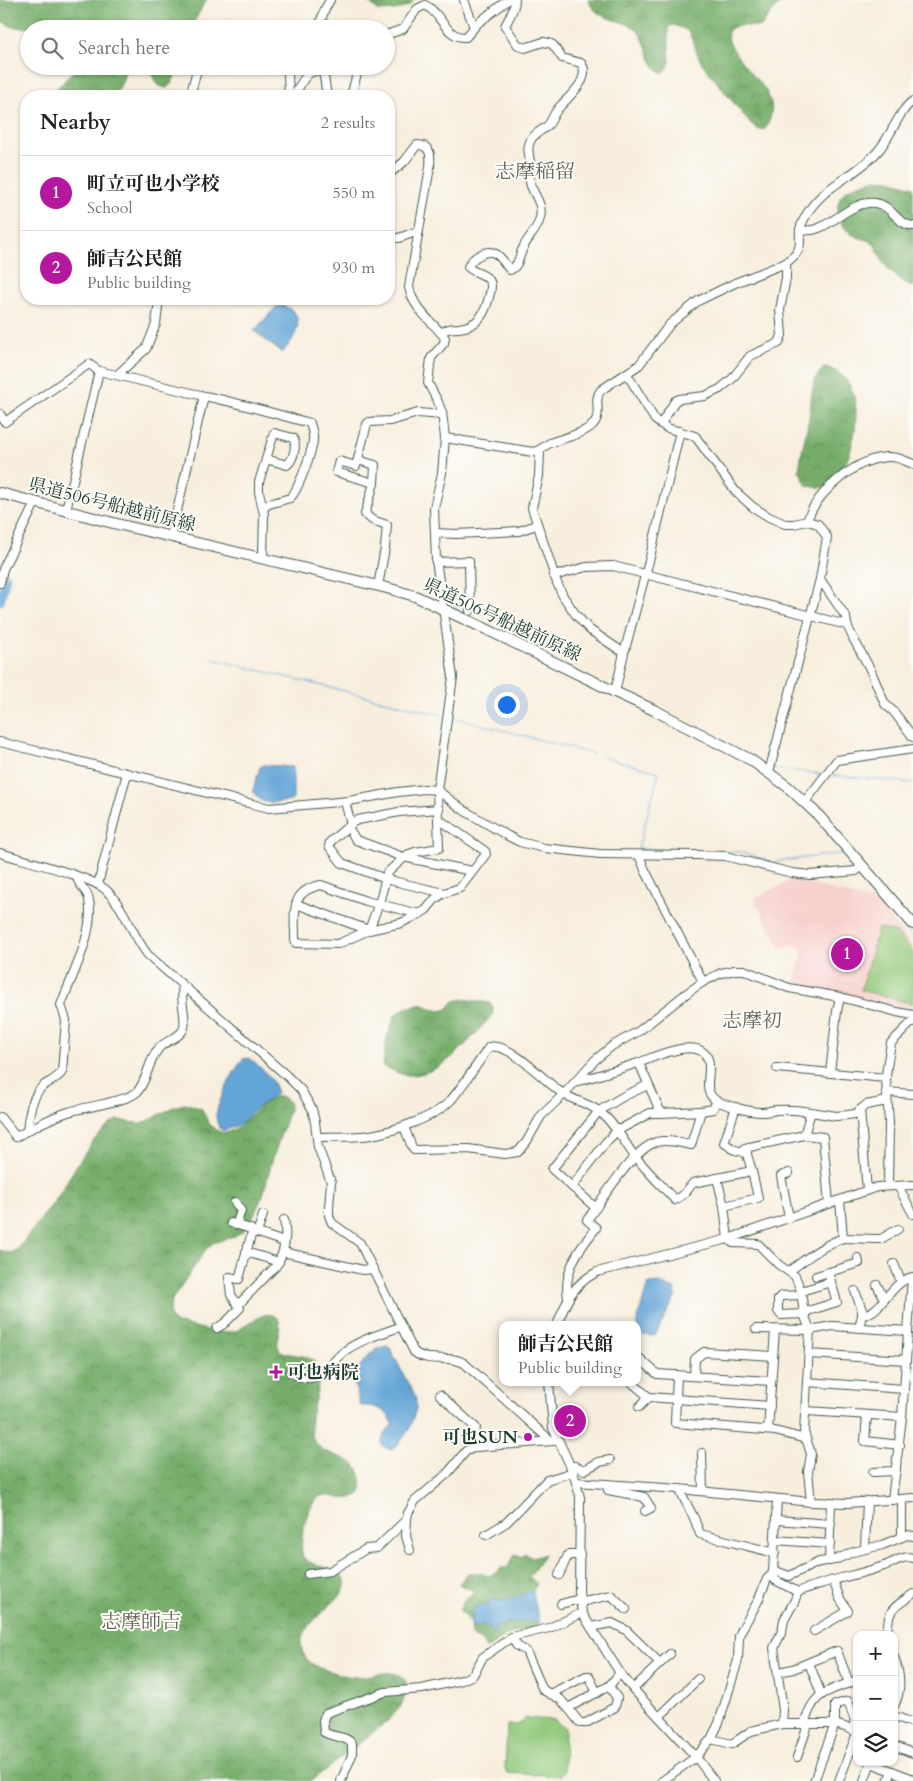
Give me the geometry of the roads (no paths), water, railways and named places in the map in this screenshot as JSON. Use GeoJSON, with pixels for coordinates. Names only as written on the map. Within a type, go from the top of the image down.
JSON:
{"type":"FeatureCollection","features":[{"type":"Feature","properties":{"kind":"main road","name":"県道506号船越前原線"},"geometry":{"type":"LineString","coordinates":[[0,493],[416,596],[536,652],[770,769],[837,835],[862,866],[912,920]]}},
{"type":"Feature","properties":{"kind":"street"},"geometry":{"type":"LineString","coordinates":[[321,20],[330,0]]}},
{"type":"Feature","properties":{"kind":"street"},"geometry":{"type":"LineString","coordinates":[[464,0],[474,27]]}},
{"type":"Feature","properties":{"kind":"street"},"geometry":{"type":"LineString","coordinates":[[395,32],[403,29],[417,10],[425,5],[432,9],[450,32],[466,37],[474,27],[508,0]]}},
{"type":"Feature","properties":{"kind":"street"},"geometry":{"type":"LineString","coordinates":[[442,333],[451,328],[466,327],[476,322],[487,307],[491,284],[488,278],[468,267],[475,258],[494,252],[510,270],[517,265],[524,246],[538,227],[541,213],[541,206],[531,186],[528,150],[530,141],[537,132],[547,126],[556,111],[583,78],[584,70],[581,63],[562,58],[550,43],[544,42],[525,48],[518,45],[505,26],[512,14],[514,0]]}},
{"type":"Feature","properties":{"kind":"street"},"geometry":{"type":"LineString","coordinates":[[192,90],[196,75]]}},
{"type":"Feature","properties":{"kind":"street"},"geometry":{"type":"LineString","coordinates":[[288,75],[289,90]]}},
{"type":"Feature","properties":{"kind":"street"},"geometry":{"type":"LineString","coordinates":[[298,90],[307,75]]}},
{"type":"Feature","properties":{"kind":"street"},"geometry":{"type":"LineString","coordinates":[[324,75],[326,90]]}},
{"type":"Feature","properties":{"kind":"street"},"geometry":{"type":"LineString","coordinates":[[353,90],[357,75]]}},
{"type":"Feature","properties":{"kind":"street"},"geometry":{"type":"LineString","coordinates":[[445,438],[524,451],[540,451],[548,444],[581,432],[594,424],[597,419],[596,398],[601,390],[639,365],[665,330],[688,308],[706,296],[786,263],[799,250],[800,231],[806,215],[816,200],[876,154],[893,131],[904,108],[913,101]]}},
{"type":"Feature","properties":{"kind":"street"},"geometry":{"type":"LineString","coordinates":[[369,930],[387,873],[403,857],[414,852],[440,848],[438,790],[453,678],[436,562],[434,508],[442,473],[445,438],[438,402],[428,383],[431,358],[444,343],[445,338],[424,316],[410,293],[409,280],[430,167],[431,158],[429,150],[426,146],[417,145],[404,162],[395,169]]}},
{"type":"Feature","properties":{"kind":"street"},"geometry":{"type":"LineString","coordinates":[[800,231],[820,228],[860,205],[875,204],[888,208],[900,222],[913,226]]}},
{"type":"Feature","properties":{"kind":"street"},"geometry":{"type":"LineString","coordinates":[[395,238],[418,231]]}},
{"type":"Feature","properties":{"kind":"street"},"geometry":{"type":"LineString","coordinates":[[661,424],[675,401],[705,396],[720,389],[732,379],[747,358],[779,343],[782,335],[780,310],[786,278],[786,263]]}},
{"type":"Feature","properties":{"kind":"street"},"geometry":{"type":"LineString","coordinates":[[118,374],[146,350],[156,324],[158,305]]}},
{"type":"Feature","properties":{"kind":"street"},"geometry":{"type":"LineString","coordinates":[[0,414],[5,422],[89,364],[99,371],[241,403],[310,423],[314,438],[309,457],[292,496],[263,508]]}},
{"type":"Feature","properties":{"kind":"street"},"geometry":{"type":"LineString","coordinates":[[66,510],[99,371]]}},
{"type":"Feature","properties":{"kind":"street"},"geometry":{"type":"LineString","coordinates":[[627,374],[650,412],[661,424],[667,428],[695,436],[736,492],[753,507],[785,524],[807,521],[818,524],[827,538],[820,579],[770,769]]}},
{"type":"Feature","properties":{"kind":"street"},"geometry":{"type":"LineString","coordinates":[[171,536],[204,396]]}},
{"type":"Feature","properties":{"kind":"street"},"geometry":{"type":"LineString","coordinates":[[374,483],[336,472],[339,461],[356,466],[369,422],[390,421],[418,413],[442,415]]}},
{"type":"Feature","properties":{"kind":"street"},"geometry":{"type":"LineString","coordinates":[[614,692],[680,431]]}},
{"type":"Feature","properties":{"kind":"street"},"geometry":{"type":"LineString","coordinates":[[263,557],[264,514],[259,492],[259,482],[266,459],[274,433],[293,438],[296,443],[291,461],[287,464],[266,459]]}},
{"type":"Feature","properties":{"kind":"street"},"geometry":{"type":"LineString","coordinates":[[540,451],[539,476],[532,508],[554,576],[563,596],[590,630],[624,653]]}},
{"type":"Feature","properties":{"kind":"street"},"geometry":{"type":"LineString","coordinates":[[807,521],[809,513],[825,492],[842,477],[868,461],[890,457],[913,464]]}},
{"type":"Feature","properties":{"kind":"street"},"geometry":{"type":"LineString","coordinates":[[358,460],[375,465],[374,483],[365,514],[372,520],[386,524],[385,548],[378,586]]}},
{"type":"Feature","properties":{"kind":"street"},"geometry":{"type":"LineString","coordinates":[[0,583],[2,569],[35,503]]}},
{"type":"Feature","properties":{"kind":"street"},"geometry":{"type":"LineString","coordinates":[[435,533],[519,531],[536,525]]}},
{"type":"Feature","properties":{"kind":"street"},"geometry":{"type":"LineString","coordinates":[[436,562],[470,561],[470,611]]}},
{"type":"Feature","properties":{"kind":"street"},"geometry":{"type":"LineString","coordinates":[[554,576],[586,567],[604,565],[847,625]]}},
{"type":"Feature","properties":{"kind":"street"},"geometry":{"type":"LineString","coordinates":[[820,579],[846,617],[847,625],[870,669],[885,704],[894,712],[913,737]]}},
{"type":"Feature","properties":{"kind":"street"},"geometry":{"type":"LineString","coordinates":[[0,742],[269,808],[346,802],[398,792],[426,789],[438,790],[480,820],[520,842],[544,848],[591,854],[725,856],[792,873],[810,875],[856,871],[862,866]]}},
{"type":"Feature","properties":{"kind":"street"},"geometry":{"type":"LineString","coordinates":[[805,802],[837,760],[913,749]]}},
{"type":"Feature","properties":{"kind":"street"},"geometry":{"type":"LineString","coordinates":[[98,884],[127,773]]}},
{"type":"Feature","properties":{"kind":"street"},"geometry":{"type":"LineString","coordinates":[[346,802],[349,825],[356,840],[403,857],[472,871]]}},
{"type":"Feature","properties":{"kind":"street"},"geometry":{"type":"LineString","coordinates":[[439,809],[400,812],[358,820],[349,825],[328,846],[342,863],[384,878],[444,894]]}},
{"type":"Feature","properties":{"kind":"street"},"geometry":{"type":"LineString","coordinates":[[420,914],[378,905],[321,885],[304,890],[298,898],[296,904],[296,943],[338,944],[369,930],[401,923],[420,914],[444,894],[460,888],[486,854],[485,851],[440,820]]}},
{"type":"Feature","properties":{"kind":"street"},"geometry":{"type":"LineString","coordinates":[[0,854],[77,877],[98,884],[105,889],[120,907],[138,941],[148,955],[301,1090],[312,1109],[318,1147],[331,1182],[329,1216],[332,1223],[360,1242],[414,1352],[426,1358],[452,1359],[464,1363],[555,1441],[571,1469],[581,1506],[579,1601],[582,1613],[633,1690],[696,1757],[714,1781]]}},
{"type":"Feature","properties":{"kind":"street"},"geometry":{"type":"LineString","coordinates":[[639,855],[644,870],[703,982]]}},
{"type":"Feature","properties":{"kind":"street"},"geometry":{"type":"LineString","coordinates":[[27,1131],[31,1106],[38,1093],[42,1087],[57,1079],[62,1072],[66,1020],[61,1005],[84,945],[90,918],[88,893],[77,883],[77,877]]}},
{"type":"Feature","properties":{"kind":"street"},"geometry":{"type":"LineString","coordinates":[[296,904],[369,930]]}},
{"type":"Feature","properties":{"kind":"street"},"geometry":{"type":"LineString","coordinates":[[404,1127],[414,1150],[468,1149],[511,1154],[520,1150],[541,1116],[604,1052],[639,1031],[666,1008],[703,982],[721,973],[740,969],[789,988],[840,997],[897,1012],[913,1014]]}},
{"type":"Feature","properties":{"kind":"street"},"geometry":{"type":"LineString","coordinates":[[0,1117],[16,1137],[65,1113],[131,1096],[137,1091],[158,1048],[169,1039],[178,1036],[184,1030],[185,1024],[181,998],[183,986]]}},
{"type":"Feature","properties":{"kind":"street"},"geometry":{"type":"LineString","coordinates":[[830,1073],[840,997]]}},
{"type":"Feature","properties":{"kind":"street"},"geometry":{"type":"LineString","coordinates":[[888,1186],[889,1123],[886,1078],[891,1043],[913,1021]]}},
{"type":"Feature","properties":{"kind":"street"},"geometry":{"type":"LineString","coordinates":[[317,1137],[370,1135],[404,1127],[435,1112],[450,1100],[474,1071],[491,1046],[500,1048],[515,1056],[564,1094],[599,1111],[674,1200],[686,1193],[693,1183],[752,1171]]}},
{"type":"Feature","properties":{"kind":"street"},"geometry":{"type":"LineString","coordinates":[[575,1082],[639,1063],[670,1051],[682,1049],[701,1052],[708,1060],[708,1090],[717,1101],[736,1107],[763,1112],[797,1110],[836,1116],[855,1114],[866,1105],[887,1101]]}},
{"type":"Feature","properties":{"kind":"street"},"geometry":{"type":"LineString","coordinates":[[639,1063],[660,1113]]}},
{"type":"Feature","properties":{"kind":"street"},"geometry":{"type":"LineString","coordinates":[[778,1068],[886,1078]]}},
{"type":"Feature","properties":{"kind":"street"},"geometry":{"type":"LineString","coordinates":[[596,1208],[552,1169],[599,1111],[624,1096],[648,1085]]}},
{"type":"Feature","properties":{"kind":"street"},"geometry":{"type":"LineString","coordinates":[[886,1092],[913,1094]]}},
{"type":"Feature","properties":{"kind":"street"},"geometry":{"type":"LineString","coordinates":[[572,1187],[606,1142],[617,1131],[650,1113],[713,1109],[717,1101]]}},
{"type":"Feature","properties":{"kind":"street"},"geometry":{"type":"LineString","coordinates":[[736,1107],[724,1143],[735,1150],[747,1153]]}},
{"type":"Feature","properties":{"kind":"street"},"geometry":{"type":"LineString","coordinates":[[860,1110],[868,1190]]}},
{"type":"Feature","properties":{"kind":"street"},"geometry":{"type":"LineString","coordinates":[[568,1298],[568,1279],[572,1261],[580,1247],[596,1228],[587,1220],[635,1156],[657,1142],[672,1141],[691,1144],[701,1111]]}},
{"type":"Feature","properties":{"kind":"street"},"geometry":{"type":"LineString","coordinates":[[804,1135],[810,1112]]}},
{"type":"Feature","properties":{"kind":"street"},"geometry":{"type":"LineString","coordinates":[[724,1206],[758,1198],[745,1148],[804,1135],[823,1136],[829,1204]]}},
{"type":"Feature","properties":{"kind":"street"},"geometry":{"type":"LineString","coordinates":[[789,1173],[781,1176],[789,1218]]}},
{"type":"Feature","properties":{"kind":"street"},"geometry":{"type":"LineString","coordinates":[[717,1178],[724,1206],[728,1239],[733,1243],[758,1244],[795,1276],[801,1293],[804,1314],[810,1330],[804,1432],[811,1454],[808,1472],[811,1502]]}},
{"type":"Feature","properties":{"kind":"street"},"geometry":{"type":"LineString","coordinates":[[559,1321],[568,1298],[575,1288],[586,1278],[597,1272],[728,1239],[881,1186],[913,1185]]}},
{"type":"Feature","properties":{"kind":"street"},"geometry":{"type":"LineString","coordinates":[[898,1186],[913,1214]]}},
{"type":"Feature","properties":{"kind":"street"},"geometry":{"type":"LineString","coordinates":[[840,1200],[843,1238]]}},
{"type":"Feature","properties":{"kind":"street"},"geometry":{"type":"LineString","coordinates":[[235,1202],[241,1211],[234,1224],[284,1242]]}},
{"type":"Feature","properties":{"kind":"street"},"geometry":{"type":"LineString","coordinates":[[217,1328],[240,1308],[231,1295],[229,1277],[239,1280],[246,1252],[263,1215]]}},
{"type":"Feature","properties":{"kind":"street"},"geometry":{"type":"LineString","coordinates":[[238,1305],[279,1262],[283,1252],[284,1220]]}},
{"type":"Feature","properties":{"kind":"street"},"geometry":{"type":"LineString","coordinates":[[788,1271],[816,1254],[828,1243],[843,1238],[881,1239],[898,1229]]}},
{"type":"Feature","properties":{"kind":"street"},"geometry":{"type":"LineString","coordinates":[[246,1252],[279,1262]]}},
{"type":"Feature","properties":{"kind":"street"},"geometry":{"type":"LineString","coordinates":[[283,1252],[364,1270],[373,1269]]}},
{"type":"Feature","properties":{"kind":"street"},"geometry":{"type":"LineString","coordinates":[[816,1276],[859,1263],[858,1258]]}},
{"type":"Feature","properties":{"kind":"street"},"geometry":{"type":"LineString","coordinates":[[894,1264],[901,1282]]}},
{"type":"Feature","properties":{"kind":"street"},"geometry":{"type":"LineString","coordinates":[[828,1272],[831,1282],[837,1302],[804,1314],[781,1315],[778,1312],[778,1299],[781,1296],[801,1293],[831,1282]]}},
{"type":"Feature","properties":{"kind":"street"},"geometry":{"type":"LineString","coordinates":[[862,1315],[872,1312],[901,1282],[912,1277],[906,1360],[909,1375],[904,1389],[900,1445],[892,1500]]}},
{"type":"Feature","properties":{"kind":"street"},"geometry":{"type":"LineString","coordinates":[[877,1285],[884,1299]]}},
{"type":"Feature","properties":{"kind":"street"},"geometry":{"type":"LineString","coordinates":[[855,1291],[862,1310],[860,1328]]}},
{"type":"Feature","properties":{"kind":"street"},"geometry":{"type":"LineString","coordinates":[[290,1372],[307,1378],[317,1376],[324,1372],[345,1351],[366,1339],[400,1326]]}},
{"type":"Feature","properties":{"kind":"street"},"geometry":{"type":"LineString","coordinates":[[756,1328],[810,1330],[832,1326],[908,1331]]}},
{"type":"Feature","properties":{"kind":"street"},"geometry":{"type":"LineString","coordinates":[[768,1430],[774,1330]]}},
{"type":"Feature","properties":{"kind":"street"},"geometry":{"type":"LineString","coordinates":[[694,1376],[695,1359],[704,1352],[773,1356]]}},
{"type":"Feature","properties":{"kind":"street"},"geometry":{"type":"LineString","coordinates":[[809,1354],[906,1360]]}},
{"type":"Feature","properties":{"kind":"street"},"geometry":{"type":"LineString","coordinates":[[641,1361],[657,1374],[771,1381]]}},
{"type":"Feature","properties":{"kind":"street"},"geometry":{"type":"LineString","coordinates":[[677,1375],[675,1423],[768,1430],[806,1439]]}},
{"type":"Feature","properties":{"kind":"street"},"geometry":{"type":"LineString","coordinates":[[807,1382],[904,1389]]}},
{"type":"Feature","properties":{"kind":"street"},"geometry":{"type":"LineString","coordinates":[[549,1386],[555,1441]]}},
{"type":"Feature","properties":{"kind":"street"},"geometry":{"type":"LineString","coordinates":[[636,1386],[649,1397],[770,1406]]}},
{"type":"Feature","properties":{"kind":"street"},"geometry":{"type":"LineString","coordinates":[[440,1395],[476,1428],[474,1435],[476,1447]]}},
{"type":"Feature","properties":{"kind":"street"},"geometry":{"type":"LineString","coordinates":[[640,1407],[649,1397]]}},
{"type":"Feature","properties":{"kind":"street"},"geometry":{"type":"LineString","coordinates":[[806,1411],[902,1417]]}},
{"type":"Feature","properties":{"kind":"street"},"geometry":{"type":"LineString","coordinates":[[867,1415],[865,1441],[900,1445]]}},
{"type":"Feature","properties":{"kind":"street"},"geometry":{"type":"LineString","coordinates":[[308,1574],[330,1570],[366,1549],[377,1548],[406,1518],[415,1501],[447,1474],[466,1451],[476,1447],[555,1441]]}},
{"type":"Feature","properties":{"kind":"street"},"geometry":{"type":"LineString","coordinates":[[702,1453],[703,1492]]}},
{"type":"Feature","properties":{"kind":"street"},"geometry":{"type":"LineString","coordinates":[[486,1535],[507,1522],[547,1480],[575,1466],[584,1470],[599,1462],[610,1460]]}},
{"type":"Feature","properties":{"kind":"street"},"geometry":{"type":"LineString","coordinates":[[874,1472],[896,1471]]}},
{"type":"Feature","properties":{"kind":"street"},"geometry":{"type":"LineString","coordinates":[[576,1482],[680,1489],[811,1502],[913,1498]]}},
{"type":"Feature","properties":{"kind":"street"},"geometry":{"type":"LineString","coordinates":[[606,1484],[608,1490],[644,1497],[650,1508],[645,1511]]}},
{"type":"Feature","properties":{"kind":"street"},"geometry":{"type":"LineString","coordinates":[[680,1489],[700,1534],[775,1554]]}},
{"type":"Feature","properties":{"kind":"street"},"geometry":{"type":"LineString","coordinates":[[777,1499],[773,1572],[775,1580],[798,1592]]}},
{"type":"Feature","properties":{"kind":"street"},"geometry":{"type":"LineString","coordinates":[[902,1499],[902,1537]]}},
{"type":"Feature","properties":{"kind":"street"},"geometry":{"type":"LineString","coordinates":[[865,1549],[867,1501]]}},
{"type":"Feature","properties":{"kind":"street"},"geometry":{"type":"LineString","coordinates":[[829,1561],[831,1502]]}},
{"type":"Feature","properties":{"kind":"street"},"geometry":{"type":"LineString","coordinates":[[406,1518],[406,1536],[410,1550]]}},
{"type":"Feature","properties":{"kind":"street"},"geometry":{"type":"LineString","coordinates":[[776,1520],[830,1524]]}},
{"type":"Feature","properties":{"kind":"street"},"geometry":{"type":"LineString","coordinates":[[773,1572],[789,1576],[819,1562],[829,1561],[882,1545],[907,1535],[913,1536]]}},
{"type":"Feature","properties":{"kind":"street"},"geometry":{"type":"LineString","coordinates":[[775,1540],[830,1544]]}},
{"type":"Feature","properties":{"kind":"street"},"geometry":{"type":"LineString","coordinates":[[559,1575],[568,1555],[580,1555]]}},
{"type":"Feature","properties":{"kind":"street"},"geometry":{"type":"LineString","coordinates":[[782,1724],[784,1710],[774,1651],[784,1620],[798,1592],[826,1581],[848,1578],[889,1565],[905,1557],[913,1558]]}},
{"type":"Feature","properties":{"kind":"street"},"geometry":{"type":"LineString","coordinates":[[662,1781],[696,1757],[711,1739],[719,1723],[738,1660],[739,1636],[758,1601],[767,1578],[773,1572]]}},
{"type":"Feature","properties":{"kind":"street"},"geometry":{"type":"LineString","coordinates":[[814,1631],[848,1611],[840,1599],[833,1580]]}},
{"type":"Feature","properties":{"kind":"street"},"geometry":{"type":"LineString","coordinates":[[561,1604],[611,1595],[626,1609]]}},
{"type":"Feature","properties":{"kind":"street"},"geometry":{"type":"LineString","coordinates":[[887,1631],[889,1613],[892,1608],[911,1598]]}},
{"type":"Feature","properties":{"kind":"street"},"geometry":{"type":"LineString","coordinates":[[341,1781],[352,1755],[352,1744],[349,1740],[324,1732],[322,1728],[326,1713],[385,1692],[422,1689],[468,1677],[473,1675],[483,1657],[512,1637],[548,1628],[582,1613]]}},
{"type":"Feature","properties":{"kind":"street"},"geometry":{"type":"LineString","coordinates":[[591,1627],[612,1623],[626,1630],[660,1664]]}},
{"type":"Feature","properties":{"kind":"street"},"geometry":{"type":"LineString","coordinates":[[512,1637],[517,1646],[526,1651],[531,1659],[543,1690],[560,1699],[580,1723],[586,1723],[616,1707],[617,1698],[608,1686]]}},
{"type":"Feature","properties":{"kind":"street"},"geometry":{"type":"LineString","coordinates":[[778,1672],[792,1669],[837,1652],[853,1681],[821,1694],[810,1708],[797,1757]]}},
{"type":"Feature","properties":{"kind":"street"},"geometry":{"type":"LineString","coordinates":[[633,1690],[670,1654]]}},
{"type":"Feature","properties":{"kind":"street"},"geometry":{"type":"LineString","coordinates":[[809,1663],[821,1694]]}},
{"type":"Feature","properties":{"kind":"street"},"geometry":{"type":"LineString","coordinates":[[568,1708],[608,1686],[620,1673]]}},
{"type":"Feature","properties":{"kind":"street"},"geometry":{"type":"LineString","coordinates":[[550,1694],[586,1676],[589,1676],[597,1693]]}},
{"type":"Feature","properties":{"kind":"street"},"geometry":{"type":"LineString","coordinates":[[898,1676],[900,1686],[898,1697]]}},
{"type":"Feature","properties":{"kind":"street"},"geometry":{"type":"LineString","coordinates":[[659,1717],[698,1679]]}},
{"type":"Feature","properties":{"kind":"street"},"geometry":{"type":"LineString","coordinates":[[814,1781],[835,1724],[835,1705],[848,1700],[856,1721]]}},
{"type":"Feature","properties":{"kind":"street"},"geometry":{"type":"LineString","coordinates":[[610,1710],[614,1718]]}},
{"type":"Feature","properties":{"kind":"street"},"geometry":{"type":"LineString","coordinates":[[898,1717],[913,1723]]}},
{"type":"Feature","properties":{"kind":"street"},"geometry":{"type":"LineString","coordinates":[[711,1739],[732,1744],[751,1731],[782,1724],[835,1724],[853,1730]]}},
{"type":"Feature","properties":{"kind":"street"},"geometry":{"type":"LineString","coordinates":[[839,1781],[853,1737]]}},
{"type":"Feature","properties":{"kind":"street"},"geometry":{"type":"LineString","coordinates":[[898,1747],[913,1753]]}},
{"type":"Feature","properties":{"kind":"street"},"geometry":{"type":"LineString","coordinates":[[864,1781],[870,1766]]}},
{"type":"Feature","properties":{"kind":"street"},"geometry":{"type":"LineString","coordinates":[[879,1766],[913,1780]]}},
{"type":"Feature","properties":{"kind":"street"},"geometry":{"type":"LineString","coordinates":[[888,1781],[892,1771]]}},
{"type":"Feature","properties":{"kind":"water"},"geometry":{"type":"Polygon","coordinates":[[[280,305],[289,308],[298,319],[298,326],[292,340],[282,353],[254,331],[280,305]]]}},
{"type":"Feature","properties":{"kind":"water"},"geometry":{"type":"Polygon","coordinates":[[[264,765],[293,767],[293,799],[291,801],[269,803],[256,796],[253,790],[260,767],[264,765]]]}},
{"type":"Feature","properties":{"kind":"water"},"geometry":{"type":"Polygon","coordinates":[[[249,1058],[270,1078],[277,1093],[254,1110],[242,1123],[224,1131],[219,1128],[216,1119],[219,1103],[226,1086],[239,1064],[243,1059],[249,1058]]]}},
{"type":"Feature","properties":{"kind":"water"},"geometry":{"type":"Polygon","coordinates":[[[658,1283],[675,1289],[676,1296],[655,1336],[641,1335],[641,1321],[637,1321],[647,1286],[658,1283]]]}},
{"type":"Feature","properties":{"kind":"water"},"geometry":{"type":"Polygon","coordinates":[[[386,1346],[390,1348],[416,1399],[416,1409],[410,1428],[398,1445],[390,1450],[381,1443],[384,1434],[393,1424],[384,1411],[371,1406],[360,1406],[352,1375],[374,1350],[386,1346]]]}},
{"type":"Feature","properties":{"kind":"water"},"geometry":{"type":"Polygon","coordinates":[[[527,1591],[533,1591],[539,1623],[525,1620],[523,1622],[505,1623],[499,1627],[496,1626],[494,1634],[489,1630],[489,1627],[482,1625],[477,1628],[471,1626],[471,1617],[478,1604],[488,1606],[488,1602],[494,1599],[503,1601],[526,1594],[527,1591]]]}},
{"type":"Feature","properties":{"kind":"waterway"},"geometry":{"type":"LineString","coordinates":[[0,601],[6,577]]}},
{"type":"Feature","properties":{"kind":"waterway"},"geometry":{"type":"LineString","coordinates":[[451,607],[473,617]]}},
{"type":"Feature","properties":{"kind":"waterway"},"geometry":{"type":"LineString","coordinates":[[501,631],[536,648]]}},
{"type":"Feature","properties":{"kind":"waterway"},"geometry":{"type":"LineString","coordinates":[[212,659],[443,715]]}},
{"type":"Feature","properties":{"kind":"waterway"},"geometry":{"type":"LineString","coordinates":[[453,717],[593,754]]}},
{"type":"Feature","properties":{"kind":"waterway"},"geometry":{"type":"LineString","coordinates":[[600,756],[659,772],[638,849],[703,851]]}},
{"type":"Feature","properties":{"kind":"waterway"},"geometry":{"type":"LineString","coordinates":[[772,768],[821,774]]}},
{"type":"Feature","properties":{"kind":"waterway"},"geometry":{"type":"LineString","coordinates":[[829,775],[913,783]]}},
{"type":"Feature","properties":{"kind":"waterway"},"geometry":{"type":"LineString","coordinates":[[710,851],[741,852],[772,862],[845,853]]}},
{"type":"Feature","properties":{"kind":"waterway"},"geometry":{"type":"LineString","coordinates":[[851,860],[855,865]]}},
{"type":"Feature","properties":{"kind":"waterway"},"geometry":{"type":"LineString","coordinates":[[860,875],[913,938]]}},
{"type":"Feature","properties":{"kind":"place","name":"町立可也小学校"},"geometry":{"type":"Point","coordinates":[847,954]}},
{"type":"Feature","properties":{"kind":"place","name":"可也病院"},"geometry":{"type":"Point","coordinates":[276,1372]}},
{"type":"Feature","properties":{"kind":"place","name":"師吉公民館"},"geometry":{"type":"Point","coordinates":[570,1421]}},
{"type":"Feature","properties":{"kind":"place","name":"可也SUN"},"geometry":{"type":"Point","coordinates":[528,1437]}},
{"type":"Feature","properties":{"kind":"district","name":"志摩稲留"},"geometry":{"type":"Point","coordinates":[535,171]}},
{"type":"Feature","properties":{"kind":"district","name":"志摩初"},"geometry":{"type":"Point","coordinates":[752,1020]}},
{"type":"Feature","properties":{"kind":"district","name":"志摩師吉"},"geometry":{"type":"Point","coordinates":[141,1621]}}]}
